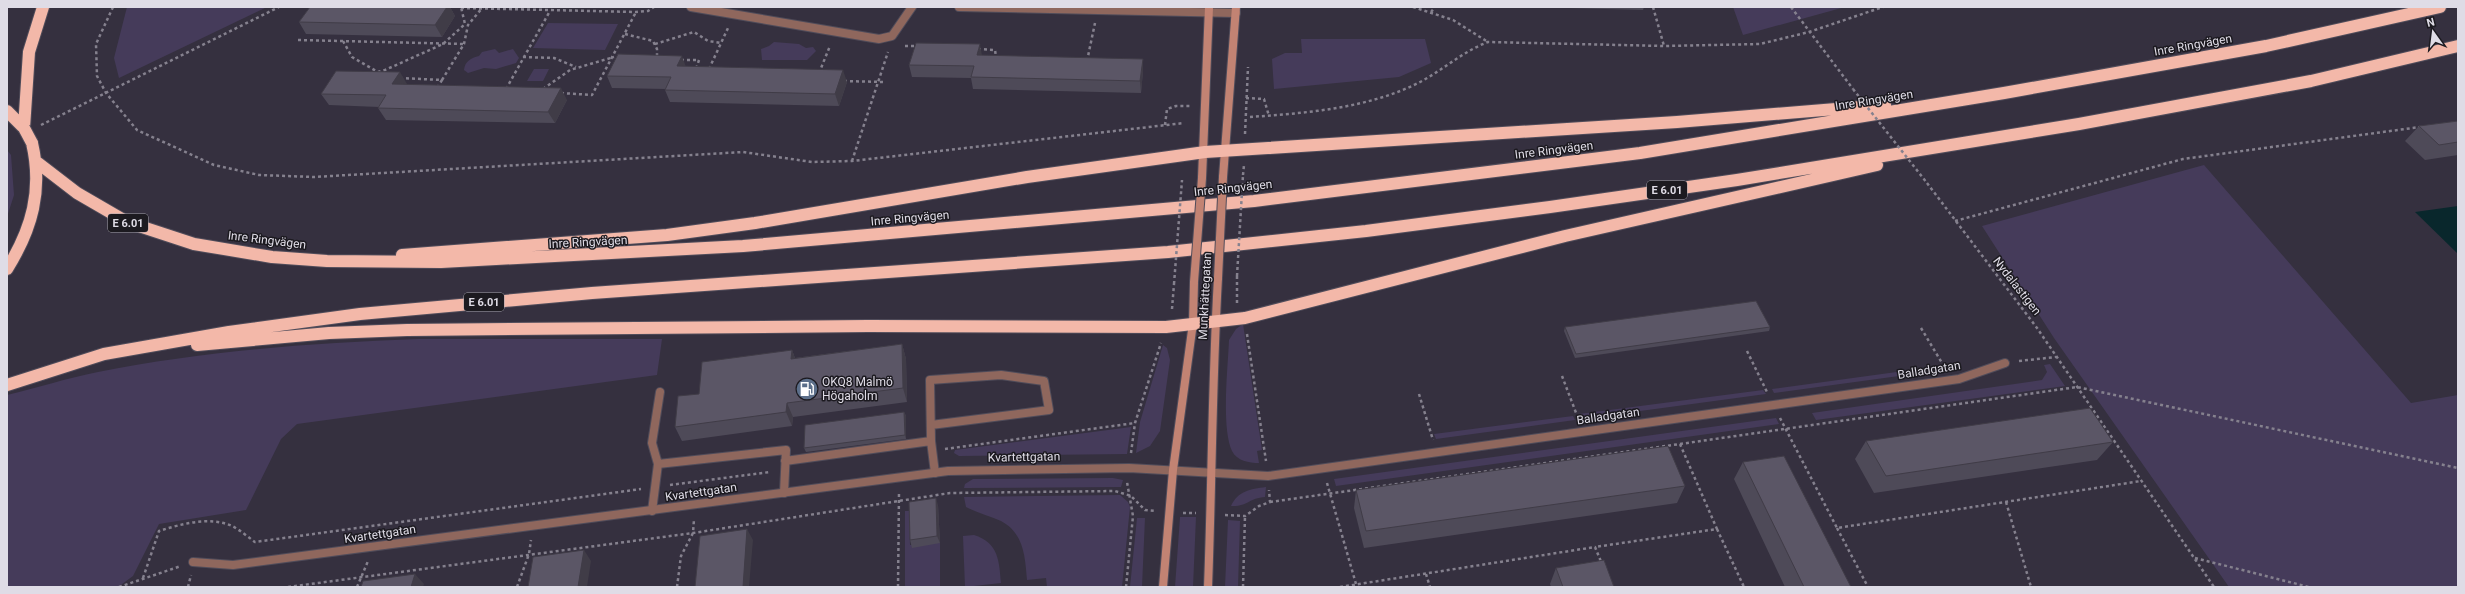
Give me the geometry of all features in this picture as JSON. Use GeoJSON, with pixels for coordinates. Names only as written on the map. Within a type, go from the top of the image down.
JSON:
{"type":"FeatureCollection","features":[{"type":"Feature","properties":{"kind":"highway"},"geometry":{"type":"LineString","coordinates":[[7,269],[25,236],[35,210],[39,185],[38,163],[32,143],[23,94],[30,46],[43,7]]}},
{"type":"Feature","properties":{"kind":"highway","name":"Inre Ringvägen"},"geometry":{"type":"LineString","coordinates":[[38,163],[77,193],[127,222],[194,244],[272,257],[327,261],[442,262],[517,260],[743,246],[989,226],[1254,201],[1616,156],[2004,93],[2266,46],[2440,7]]}},
{"type":"Feature","properties":{"kind":"highway","name":"E 6.01"},"geometry":{"type":"LineString","coordinates":[[7,385],[104,354],[229,332],[414,308],[696,286],[1066,261],[1358,232],[1737,180],[2001,137],[2311,81],[2458,46]]}},
{"type":"Feature","properties":{"kind":"highway"},"geometry":{"type":"LineString","coordinates":[[233,251],[296,255],[408,255],[660,235],[755,223],[1027,177],[1205,152],[1677,122],[1832,110],[2004,93]]}},
{"type":"Feature","properties":{"kind":"highway"},"geometry":{"type":"LineString","coordinates":[[7,111],[29,129]]}},
{"type":"Feature","properties":{"kind":"highway"},"geometry":{"type":"LineString","coordinates":[[7,378],[104,354],[329,333],[407,330],[868,326],[1166,327],[1193,323],[1216,322],[1245,318],[1565,236],[2001,137]]}},
{"type":"Feature","properties":{"kind":"main road","name":"Munkhättegatan"},"geometry":{"type":"LineString","coordinates":[[1163,587],[1173,470],[1193,323],[1194,282],[1205,152],[1209,10]]}},
{"type":"Feature","properties":{"kind":"main road","name":"Munkhättegatan"},"geometry":{"type":"LineString","coordinates":[[1208,587],[1213,472],[1212,380],[1223,177],[1236,10]]}},
{"type":"Feature","properties":{"kind":"street"},"geometry":{"type":"LineString","coordinates":[[691,7],[879,39],[892,36],[912,7]]}},
{"type":"Feature","properties":{"kind":"street"},"geometry":{"type":"LineString","coordinates":[[960,7],[1236,10]]}},
{"type":"Feature","properties":{"kind":"street","name":"Balladgatan"},"geometry":{"type":"LineString","coordinates":[[1213,472],[1268,476],[1323,469],[1959,379],[2005,363]]}},
{"type":"Feature","properties":{"kind":"street"},"geometry":{"type":"LineString","coordinates":[[931,425],[1049,410],[1044,380],[1001,375],[930,380],[931,441],[935,473]]}},
{"type":"Feature","properties":{"kind":"street"},"geometry":{"type":"LineString","coordinates":[[652,511],[658,464],[652,443],[660,392]]}},
{"type":"Feature","properties":{"kind":"street"},"geometry":{"type":"LineString","coordinates":[[785,460],[931,441]]}},
{"type":"Feature","properties":{"kind":"street"},"geometry":{"type":"LineString","coordinates":[[658,464],[786,450],[784,493]]}},
{"type":"Feature","properties":{"kind":"street","name":"Kvartettgatan"},"geometry":{"type":"LineString","coordinates":[[193,562],[233,565],[935,473],[992,469],[1129,468],[1213,472]]}},
{"type":"Feature","properties":{"kind":"path"},"geometry":{"type":"LineString","coordinates":[[113,7],[96,44],[97,76],[106,93],[137,130],[214,165],[259,176],[314,177],[743,152],[812,162],[852,161],[990,143],[1184,123]]}},
{"type":"Feature","properties":{"kind":"path"},"geometry":{"type":"LineString","coordinates":[[29,129],[106,93],[279,7]]}},
{"type":"Feature","properties":{"kind":"path"},"geometry":{"type":"LineString","coordinates":[[343,41],[352,57],[378,72],[420,56],[443,44],[465,24],[461,7],[550,11],[636,12],[648,11],[654,7]]}},
{"type":"Feature","properties":{"kind":"path"},"geometry":{"type":"LineString","coordinates":[[1413,7],[1431,12],[1475,31],[1488,42]]}},
{"type":"Feature","properties":{"kind":"path"},"geometry":{"type":"LineString","coordinates":[[1431,12],[1435,7]]}},
{"type":"Feature","properties":{"kind":"path"},"geometry":{"type":"LineString","coordinates":[[1653,7],[1664,46]]}},
{"type":"Feature","properties":{"kind":"path","name":"Nydalastigen"},"geometry":{"type":"LineString","coordinates":[[1791,7],[2037,328],[2214,587]]}},
{"type":"Feature","properties":{"kind":"path"},"geometry":{"type":"LineString","coordinates":[[1250,118],[1337,108],[1377,100],[1413,86],[1445,68],[1474,48],[1488,42],[1664,46],[1760,44],[1809,32],[1883,7]]}},
{"type":"Feature","properties":{"kind":"path"},"geometry":{"type":"LineString","coordinates":[[444,90],[436,90],[464,44],[468,25],[482,8]]}},
{"type":"Feature","properties":{"kind":"path"},"geometry":{"type":"LineString","coordinates":[[511,92],[504,91],[550,11]]}},
{"type":"Feature","properties":{"kind":"path"},"geometry":{"type":"LineString","coordinates":[[555,93],[592,95],[626,34],[636,12]]}},
{"type":"Feature","properties":{"kind":"path"},"geometry":{"type":"LineString","coordinates":[[1087,64],[1096,18]]}},
{"type":"Feature","properties":{"kind":"path"},"geometry":{"type":"LineString","coordinates":[[716,72],[708,71],[730,24]]}},
{"type":"Feature","properties":{"kind":"path"},"geometry":{"type":"LineString","coordinates":[[655,44],[694,32],[708,41],[721,43]]}},
{"type":"Feature","properties":{"kind":"path"},"geometry":{"type":"LineString","coordinates":[[626,34],[640,36],[655,44],[657,49],[656,59],[664,59]]}},
{"type":"Feature","properties":{"kind":"path"},"geometry":{"type":"LineString","coordinates":[[852,161],[892,36]]}},
{"type":"Feature","properties":{"kind":"path"},"geometry":{"type":"LineString","coordinates":[[298,40],[464,44]]}},
{"type":"Feature","properties":{"kind":"path"},"geometry":{"type":"LineString","coordinates":[[817,79],[831,43]]}},
{"type":"Feature","properties":{"kind":"path"},"geometry":{"type":"LineString","coordinates":[[905,46],[920,46]]}},
{"type":"Feature","properties":{"kind":"path"},"geometry":{"type":"LineString","coordinates":[[972,49],[995,50],[997,60]]}},
{"type":"Feature","properties":{"kind":"path"},"geometry":{"type":"LineString","coordinates":[[547,92],[539,92],[576,67],[613,57],[620,58]]}},
{"type":"Feature","properties":{"kind":"path"},"geometry":{"type":"LineString","coordinates":[[524,58],[554,58],[576,67]]}},
{"type":"Feature","properties":{"kind":"path"},"geometry":{"type":"LineString","coordinates":[[678,60],[699,60],[696,71],[702,71]]}},
{"type":"Feature","properties":{"kind":"path"},"geometry":{"type":"LineString","coordinates":[[1248,60],[1246,149],[1235,300],[1245,318],[1268,476],[1270,502]]}},
{"type":"Feature","properties":{"kind":"path"},"geometry":{"type":"LineString","coordinates":[[811,73],[819,73]]}},
{"type":"Feature","properties":{"kind":"path"},"geometry":{"type":"LineString","coordinates":[[392,78],[442,80]]}},
{"type":"Feature","properties":{"kind":"path"},"geometry":{"type":"LineString","coordinates":[[838,80],[883,82]]}},
{"type":"Feature","properties":{"kind":"path"},"geometry":{"type":"LineString","coordinates":[[1246,98],[1264,99],[1269,116]]}},
{"type":"Feature","properties":{"kind":"path"},"geometry":{"type":"LineString","coordinates":[[1165,125],[1167,109],[1176,106],[1190,106]]}},
{"type":"Feature","properties":{"kind":"path"},"geometry":{"type":"LineString","coordinates":[[1955,221],[2183,159],[2427,126]]}},
{"type":"Feature","properties":{"kind":"path"},"geometry":{"type":"LineString","coordinates":[[1126,587],[1134,516],[1131,496],[1127,486],[1135,423],[1172,309],[1182,180]]}},
{"type":"Feature","properties":{"kind":"path"},"geometry":{"type":"LineString","coordinates":[[1921,328],[1942,363]]}},
{"type":"Feature","properties":{"kind":"path"},"geometry":{"type":"LineString","coordinates":[[1747,351],[1868,587]]}},
{"type":"Feature","properties":{"kind":"path"},"geometry":{"type":"LineString","coordinates":[[2005,363],[2056,357]]}},
{"type":"Feature","properties":{"kind":"path"},"geometry":{"type":"LineString","coordinates":[[1562,376],[1583,432]]}},
{"type":"Feature","properties":{"kind":"path"},"geometry":{"type":"LineString","coordinates":[[288,587],[361,579],[529,554],[693,533],[950,493],[1115,491],[1131,496],[1145,510],[1245,516],[1270,502],[2077,387],[2458,469]]}},
{"type":"Feature","properties":{"kind":"path"},"geometry":{"type":"LineString","coordinates":[[1419,394],[1436,452]]}},
{"type":"Feature","properties":{"kind":"path"},"geometry":{"type":"LineString","coordinates":[[932,451],[1135,423]]}},
{"type":"Feature","properties":{"kind":"path"},"geometry":{"type":"LineString","coordinates":[[1680,444],[1744,587]]}},
{"type":"Feature","properties":{"kind":"path"},"geometry":{"type":"LineString","coordinates":[[1323,469],[1356,584]]}},
{"type":"Feature","properties":{"kind":"path"},"geometry":{"type":"LineString","coordinates":[[143,578],[159,531],[175,526],[208,522],[231,525],[255,542],[785,470]]}},
{"type":"Feature","properties":{"kind":"path"},"geometry":{"type":"LineString","coordinates":[[898,587],[900,478]]}},
{"type":"Feature","properties":{"kind":"path"},"geometry":{"type":"LineString","coordinates":[[1837,528],[2141,481]]}},
{"type":"Feature","properties":{"kind":"path"},"geometry":{"type":"LineString","coordinates":[[2006,502],[2031,587]]}},
{"type":"Feature","properties":{"kind":"path"},"geometry":{"type":"LineString","coordinates":[[677,587],[681,556],[693,533],[695,505]]}},
{"type":"Feature","properties":{"kind":"path"},"geometry":{"type":"LineString","coordinates":[[1243,587],[1245,516]]}},
{"type":"Feature","properties":{"kind":"path"},"geometry":{"type":"LineString","coordinates":[[517,587],[529,554],[533,526]]}},
{"type":"Feature","properties":{"kind":"path"},"geometry":{"type":"LineString","coordinates":[[1340,587],[1717,529]]}},
{"type":"Feature","properties":{"kind":"path"},"geometry":{"type":"LineString","coordinates":[[357,587],[372,547]]}},
{"type":"Feature","properties":{"kind":"path"},"geometry":{"type":"LineString","coordinates":[[1595,547],[1603,567]]}},
{"type":"Feature","properties":{"kind":"path"},"geometry":{"type":"LineString","coordinates":[[2194,558],[2309,587]]}},
{"type":"Feature","properties":{"kind":"path"},"geometry":{"type":"LineString","coordinates":[[118,587],[193,562]]}},
{"type":"Feature","properties":{"kind":"path"},"geometry":{"type":"LineString","coordinates":[[1426,574],[1430,587]]}},
{"type":"Feature","properties":{"kind":"shaded area"},"geometry":{"type":"Polygon","coordinates":[[[127,7],[267,7],[119,78],[114,58],[127,7]]]}},
{"type":"Feature","properties":{"kind":"shaded area"},"geometry":{"type":"Polygon","coordinates":[[[1733,7],[1845,7],[1743,35],[1733,7]]]}},
{"type":"Feature","properties":{"kind":"shaded area"},"geometry":{"type":"Polygon","coordinates":[[[548,23],[618,24],[605,50],[533,48],[548,23]]]}},
{"type":"Feature","properties":{"kind":"shaded area"},"geometry":{"type":"Polygon","coordinates":[[[1301,39],[1425,39],[1431,63],[1399,77],[1274,89],[1272,59],[1285,53],[1302,53],[1301,39]]]}},
{"type":"Feature","properties":{"kind":"shaded area"},"geometry":{"type":"Polygon","coordinates":[[[774,42],[799,44],[806,48],[813,47],[816,51],[807,60],[762,60],[761,49],[774,42]]]}},
{"type":"Feature","properties":{"kind":"shaded area"},"geometry":{"type":"Polygon","coordinates":[[[495,49],[499,53],[513,49],[519,58],[516,63],[496,69],[484,68],[468,73],[464,70],[469,60],[479,56],[482,52],[495,49]]]}},
{"type":"Feature","properties":{"kind":"shaded area"},"geometry":{"type":"Polygon","coordinates":[[[534,69],[549,69],[543,81],[527,81],[534,69]]]}},
{"type":"Feature","properties":{"kind":"shaded area"},"geometry":{"type":"Polygon","coordinates":[[[7,150],[11,155],[14,195],[7,217],[7,150]]]}},
{"type":"Feature","properties":{"kind":"shaded area"},"geometry":{"type":"Polygon","coordinates":[[[2204,165],[2411,403],[2458,395],[2458,587],[2229,587],[2054,338],[1982,226],[2204,165]]]}},
{"type":"Feature","properties":{"kind":"shaded area"},"geometry":{"type":"Polygon","coordinates":[[[2458,206],[2458,254],[2415,212],[2458,206]]]}},
{"type":"Feature","properties":{"kind":"shaded area"},"geometry":{"type":"Polygon","coordinates":[[[1243,324],[1262,450],[1257,451],[1259,463],[1244,461],[1234,454],[1229,440],[1227,427],[1226,397],[1229,340],[1236,329],[1243,324]]]}},
{"type":"Feature","properties":{"kind":"shaded area"},"geometry":{"type":"Polygon","coordinates":[[[418,339],[662,339],[657,375],[297,424],[281,439],[246,510],[159,524],[133,576],[118,587],[7,587],[7,395],[86,374],[217,353],[337,343],[418,339]]]}},
{"type":"Feature","properties":{"kind":"shaded area"},"geometry":{"type":"Polygon","coordinates":[[[1163,345],[1167,348],[1170,360],[1160,431],[1150,446],[1136,453],[1140,422],[1163,345]]]}},
{"type":"Feature","properties":{"kind":"shaded area"},"geometry":{"type":"Polygon","coordinates":[[[1955,364],[1943,370],[1774,393],[1772,389],[1955,364]]]}},
{"type":"Feature","properties":{"kind":"shaded area"},"geometry":{"type":"Polygon","coordinates":[[[2050,364],[2065,386],[1816,420],[1812,413],[2042,380],[2047,372],[2044,365],[2050,364]]]}},
{"type":"Feature","properties":{"kind":"shaded area"},"geometry":{"type":"Polygon","coordinates":[[[1763,390],[1766,394],[1581,419],[1579,414],[1763,390]]]}},
{"type":"Feature","properties":{"kind":"shaded area"},"geometry":{"type":"Polygon","coordinates":[[[1573,416],[1575,420],[1436,439],[1434,434],[1573,416]]]}},
{"type":"Feature","properties":{"kind":"shaded area"},"geometry":{"type":"Polygon","coordinates":[[[1776,418],[1779,424],[1336,486],[1334,479],[1776,418]]]}},
{"type":"Feature","properties":{"kind":"shaded area"},"geometry":{"type":"Polygon","coordinates":[[[1131,427],[1127,454],[959,456],[954,453],[955,450],[1131,427]]]}},
{"type":"Feature","properties":{"kind":"shaded area"},"geometry":{"type":"Polygon","coordinates":[[[1113,478],[1123,480],[1121,487],[964,488],[965,484],[973,479],[1113,478]]]}},
{"type":"Feature","properties":{"kind":"shaded area"},"geometry":{"type":"Polygon","coordinates":[[[1266,487],[1265,497],[1255,499],[1241,505],[1231,506],[1241,494],[1266,487]]]}},
{"type":"Feature","properties":{"kind":"shaded area"},"geometry":{"type":"Polygon","coordinates":[[[1120,495],[1128,502],[1130,507],[1122,587],[1047,587],[1046,578],[1027,580],[1022,546],[1014,532],[1009,526],[1001,521],[966,507],[964,497],[1120,495]]]}},
{"type":"Feature","properties":{"kind":"shaded area"},"geometry":{"type":"Polygon","coordinates":[[[905,511],[909,511],[910,545],[940,541],[940,587],[905,587],[905,511]]]}},
{"type":"Feature","properties":{"kind":"shaded area"},"geometry":{"type":"Polygon","coordinates":[[[1180,517],[1196,517],[1193,587],[1175,587],[1180,517]]]}},
{"type":"Feature","properties":{"kind":"shaded area"},"geometry":{"type":"Polygon","coordinates":[[[1137,518],[1145,518],[1142,587],[1130,587],[1137,518]]]}},
{"type":"Feature","properties":{"kind":"shaded area"},"geometry":{"type":"Polygon","coordinates":[[[1228,520],[1240,521],[1238,587],[1225,587],[1228,520]]]}},
{"type":"Feature","properties":{"kind":"shaded area"},"geometry":{"type":"Polygon","coordinates":[[[974,535],[982,538],[993,548],[998,560],[1001,583],[965,587],[963,536],[974,535]]]}},
{"type":"Feature","properties":{"kind":"building"},"geometry":{"type":"Polygon","coordinates":[[[310,7],[447,7],[435,25],[299,22],[310,7]]]}},
{"type":"Feature","properties":{"kind":"building"},"geometry":{"type":"Polygon","coordinates":[[[916,43],[980,44],[977,55],[1143,59],[1140,81],[971,77],[974,66],[909,65],[916,43]]]}},
{"type":"Feature","properties":{"kind":"building"},"geometry":{"type":"Polygon","coordinates":[[[618,54],[682,56],[677,66],[843,70],[835,94],[665,90],[671,77],[607,76],[618,54]]]}},
{"type":"Feature","properties":{"kind":"building"},"geometry":{"type":"Polygon","coordinates":[[[336,71],[400,72],[392,84],[561,88],[548,112],[378,108],[386,95],[321,94],[336,71]]]}},
{"type":"Feature","properties":{"kind":"building"},"geometry":{"type":"Polygon","coordinates":[[[2458,121],[2458,142],[2439,145],[2419,126],[2458,121]]]}},
{"type":"Feature","properties":{"kind":"building"},"geometry":{"type":"Polygon","coordinates":[[[1756,301],[1770,327],[1576,354],[1565,327],[1756,301]]]}},
{"type":"Feature","properties":{"kind":"building","name":"OKQ8 Malmö Högaholm"},"geometry":{"type":"Polygon","coordinates":[[[902,344],[903,388],[787,403],[786,412],[675,427],[678,396],[699,394],[702,362],[792,350],[791,359],[902,344]]]}},
{"type":"Feature","properties":{"kind":"building"},"geometry":{"type":"Polygon","coordinates":[[[2090,408],[2113,442],[1886,476],[1866,441],[2090,408]]]}},
{"type":"Feature","properties":{"kind":"building"},"geometry":{"type":"Polygon","coordinates":[[[904,412],[905,435],[804,448],[805,425],[904,412]]]}},
{"type":"Feature","properties":{"kind":"building"},"geometry":{"type":"Polygon","coordinates":[[[1668,446],[1685,486],[1366,531],[1356,490],[1668,446]]]}},
{"type":"Feature","properties":{"kind":"building"},"geometry":{"type":"Polygon","coordinates":[[[1784,456],[1851,587],[1804,587],[1743,462],[1784,456]]]}},
{"type":"Feature","properties":{"kind":"building"},"geometry":{"type":"Polygon","coordinates":[[[936,498],[937,536],[910,540],[909,502],[936,498]]]}},
{"type":"Feature","properties":{"kind":"building"},"geometry":{"type":"Polygon","coordinates":[[[747,529],[743,587],[695,587],[700,536],[747,529]]]}},
{"type":"Feature","properties":{"kind":"building"},"geometry":{"type":"Polygon","coordinates":[[[584,550],[578,587],[528,587],[533,557],[584,550]]]}},
{"type":"Feature","properties":{"kind":"building"},"geometry":{"type":"Polygon","coordinates":[[[1604,560],[1614,587],[1563,587],[1556,568],[1604,560]]]}},
{"type":"Feature","properties":{"kind":"building"},"geometry":{"type":"Polygon","coordinates":[[[415,574],[411,587],[361,587],[363,581],[415,574]]]}},
{"type":"Feature","properties":{"kind":"place","name":"OKQ8 Malmö Högaholm"},"geometry":{"type":"Point","coordinates":[807,389]}}]}
